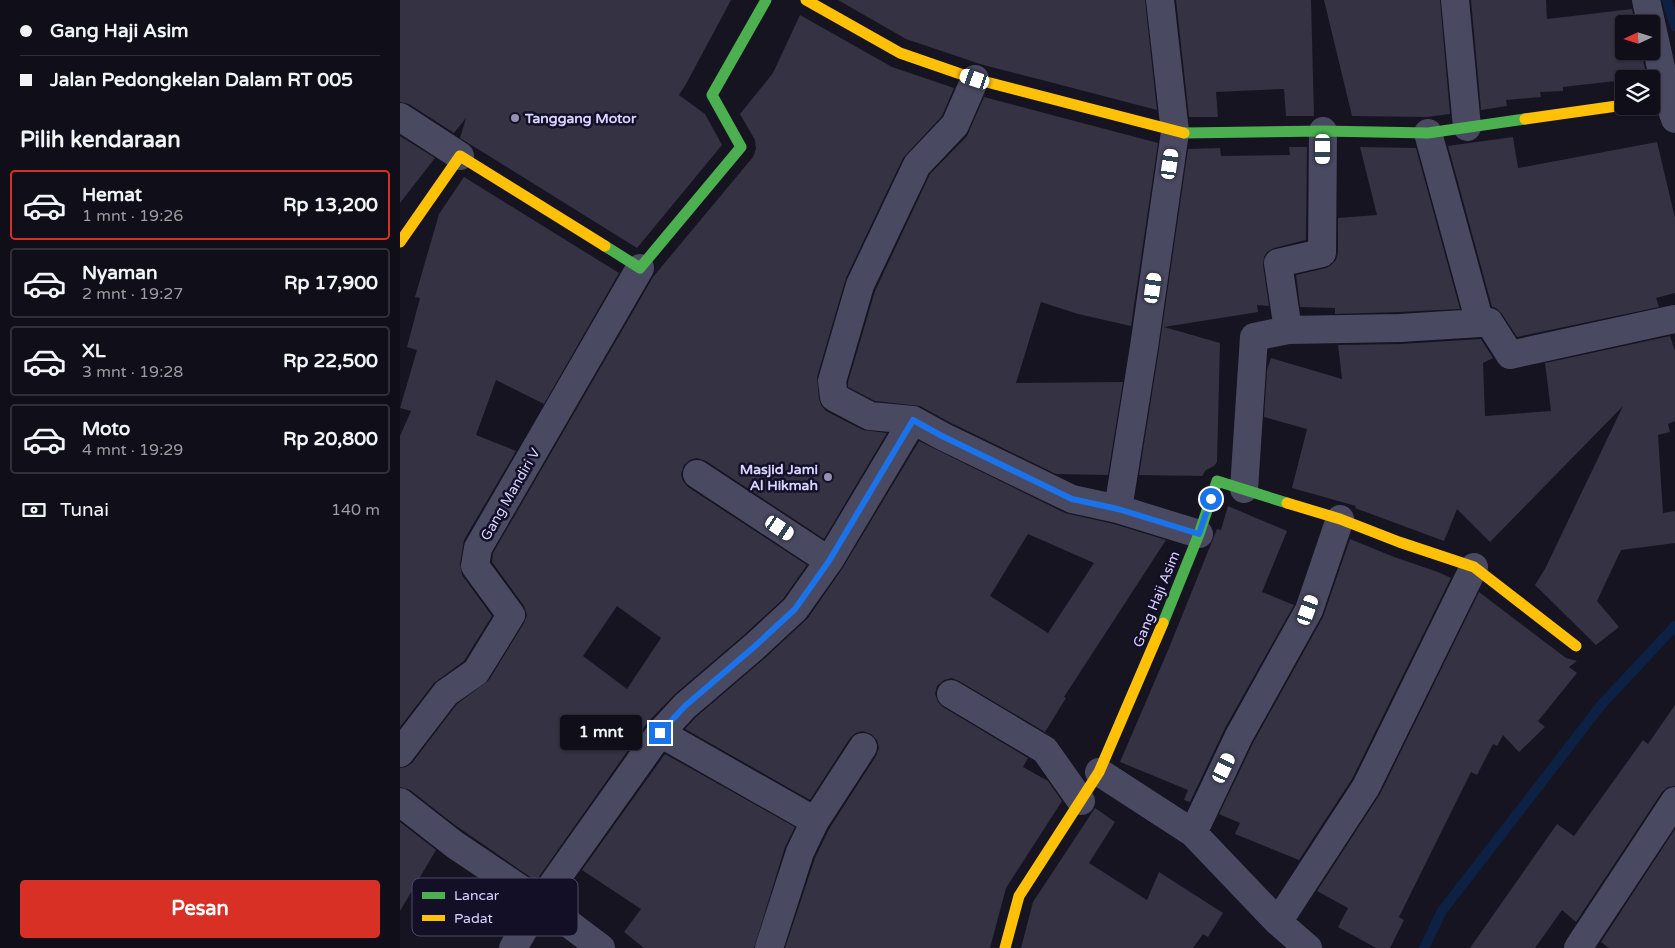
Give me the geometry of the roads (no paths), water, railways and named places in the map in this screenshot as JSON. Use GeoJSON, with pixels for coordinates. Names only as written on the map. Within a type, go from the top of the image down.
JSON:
{"type":"FeatureCollection","features":[{"type":"Feature","properties":{"kind":"street"},"geometry":{"type":"LineString","coordinates":[[400,117],[640,268],[741,147],[712,95],[766,0]]}},
{"type":"Feature","properties":{"kind":"street"},"geometry":{"type":"LineString","coordinates":[[806,0],[900,53],[975,79],[1175,132],[1428,133],[1615,106]]}},
{"type":"Feature","properties":{"kind":"street"},"geometry":{"type":"LineString","coordinates":[[1118,509],[1175,132],[1160,0]]}},
{"type":"Feature","properties":{"kind":"street"},"geometry":{"type":"LineString","coordinates":[[1455,0],[1467,127]]}},
{"type":"Feature","properties":{"kind":"street"},"geometry":{"type":"LineString","coordinates":[[1646,0],[1667,104]]}},
{"type":"Feature","properties":{"kind":"street"},"geometry":{"type":"LineString","coordinates":[[975,79],[955,125],[917,165],[860,285],[832,381],[834,397],[870,416],[913,420],[1072,499],[1118,509],[1199,534]]}},
{"type":"Feature","properties":{"kind":"street"},"geometry":{"type":"LineString","coordinates":[[1288,330],[1278,263],[1322,253],[1323,132]]}},
{"type":"Feature","properties":{"kind":"street"},"geometry":{"type":"LineString","coordinates":[[1428,133],[1480,323]]}},
{"type":"Feature","properties":{"kind":"street"},"geometry":{"type":"LineString","coordinates":[[400,242],[460,156]]}},
{"type":"Feature","properties":{"kind":"street","name":"Gang Mandiri V"},"geometry":{"type":"LineString","coordinates":[[400,753],[446,693],[476,672],[511,615],[475,566],[478,548],[640,268]]}},
{"type":"Feature","properties":{"kind":"street"},"geometry":{"type":"LineString","coordinates":[[1244,489],[1254,337],[1288,330],[1400,328],[1488,322],[1510,355],[1675,318]]}},
{"type":"Feature","properties":{"kind":"street"},"geometry":{"type":"LineString","coordinates":[[557,878],[660,733],[685,706],[795,609],[829,561],[913,420]]}},
{"type":"Feature","properties":{"kind":"street"},"geometry":{"type":"LineString","coordinates":[[697,474],[829,561]]}},
{"type":"Feature","properties":{"kind":"street","name":"Gang Haji Asim"},"geometry":{"type":"LineString","coordinates":[[1005,948],[1019,896],[1099,772],[1199,534],[1217,481],[1340,519],[1399,542],[1474,567],[1576,646]]}},
{"type":"Feature","properties":{"kind":"street"},"geometry":{"type":"LineString","coordinates":[[1193,833],[1239,736],[1308,610],[1340,519]]}},
{"type":"Feature","properties":{"kind":"street"},"geometry":{"type":"LineString","coordinates":[[1278,922],[1366,787],[1474,567]]}},
{"type":"Feature","properties":{"kind":"street"},"geometry":{"type":"LineString","coordinates":[[951,694],[1045,750],[1081,800]]}},
{"type":"Feature","properties":{"kind":"street"},"geometry":{"type":"LineString","coordinates":[[660,733],[815,822]]}},
{"type":"Feature","properties":{"kind":"street"},"geometry":{"type":"LineString","coordinates":[[769,948],[800,852],[815,822],[863,748]]}},
{"type":"Feature","properties":{"kind":"street"},"geometry":{"type":"LineString","coordinates":[[1099,772],[1193,833],[1278,922],[1308,948]]}},
{"type":"Feature","properties":{"kind":"street"},"geometry":{"type":"LineString","coordinates":[[1578,948],[1675,801]]}},
{"type":"Feature","properties":{"kind":"street"},"geometry":{"type":"LineString","coordinates":[[400,802],[455,845],[504,878]]}},
{"type":"Feature","properties":{"kind":"street"},"geometry":{"type":"LineString","coordinates":[[578,931],[601,948]]}},
{"type":"Feature","properties":{"kind":"street"},"geometry":{"type":"LineString","coordinates":[[512,948],[519,936]]}},
{"type":"Feature","properties":{"kind":"waterway"},"geometry":{"type":"LineString","coordinates":[[1667,0],[1675,26]]}},
{"type":"Feature","properties":{"kind":"waterway"},"geometry":{"type":"LineString","coordinates":[[1424,948],[1442,911],[1602,704],[1675,626]]}},
{"type":"Feature","properties":{"kind":"place","name":"Tanggang Motor"},"geometry":{"type":"Point","coordinates":[515,118]}},
{"type":"Feature","properties":{"kind":"place","name":"Masjid Jami Al Hikmah"},"geometry":{"type":"Point","coordinates":[828,477]}}]}
